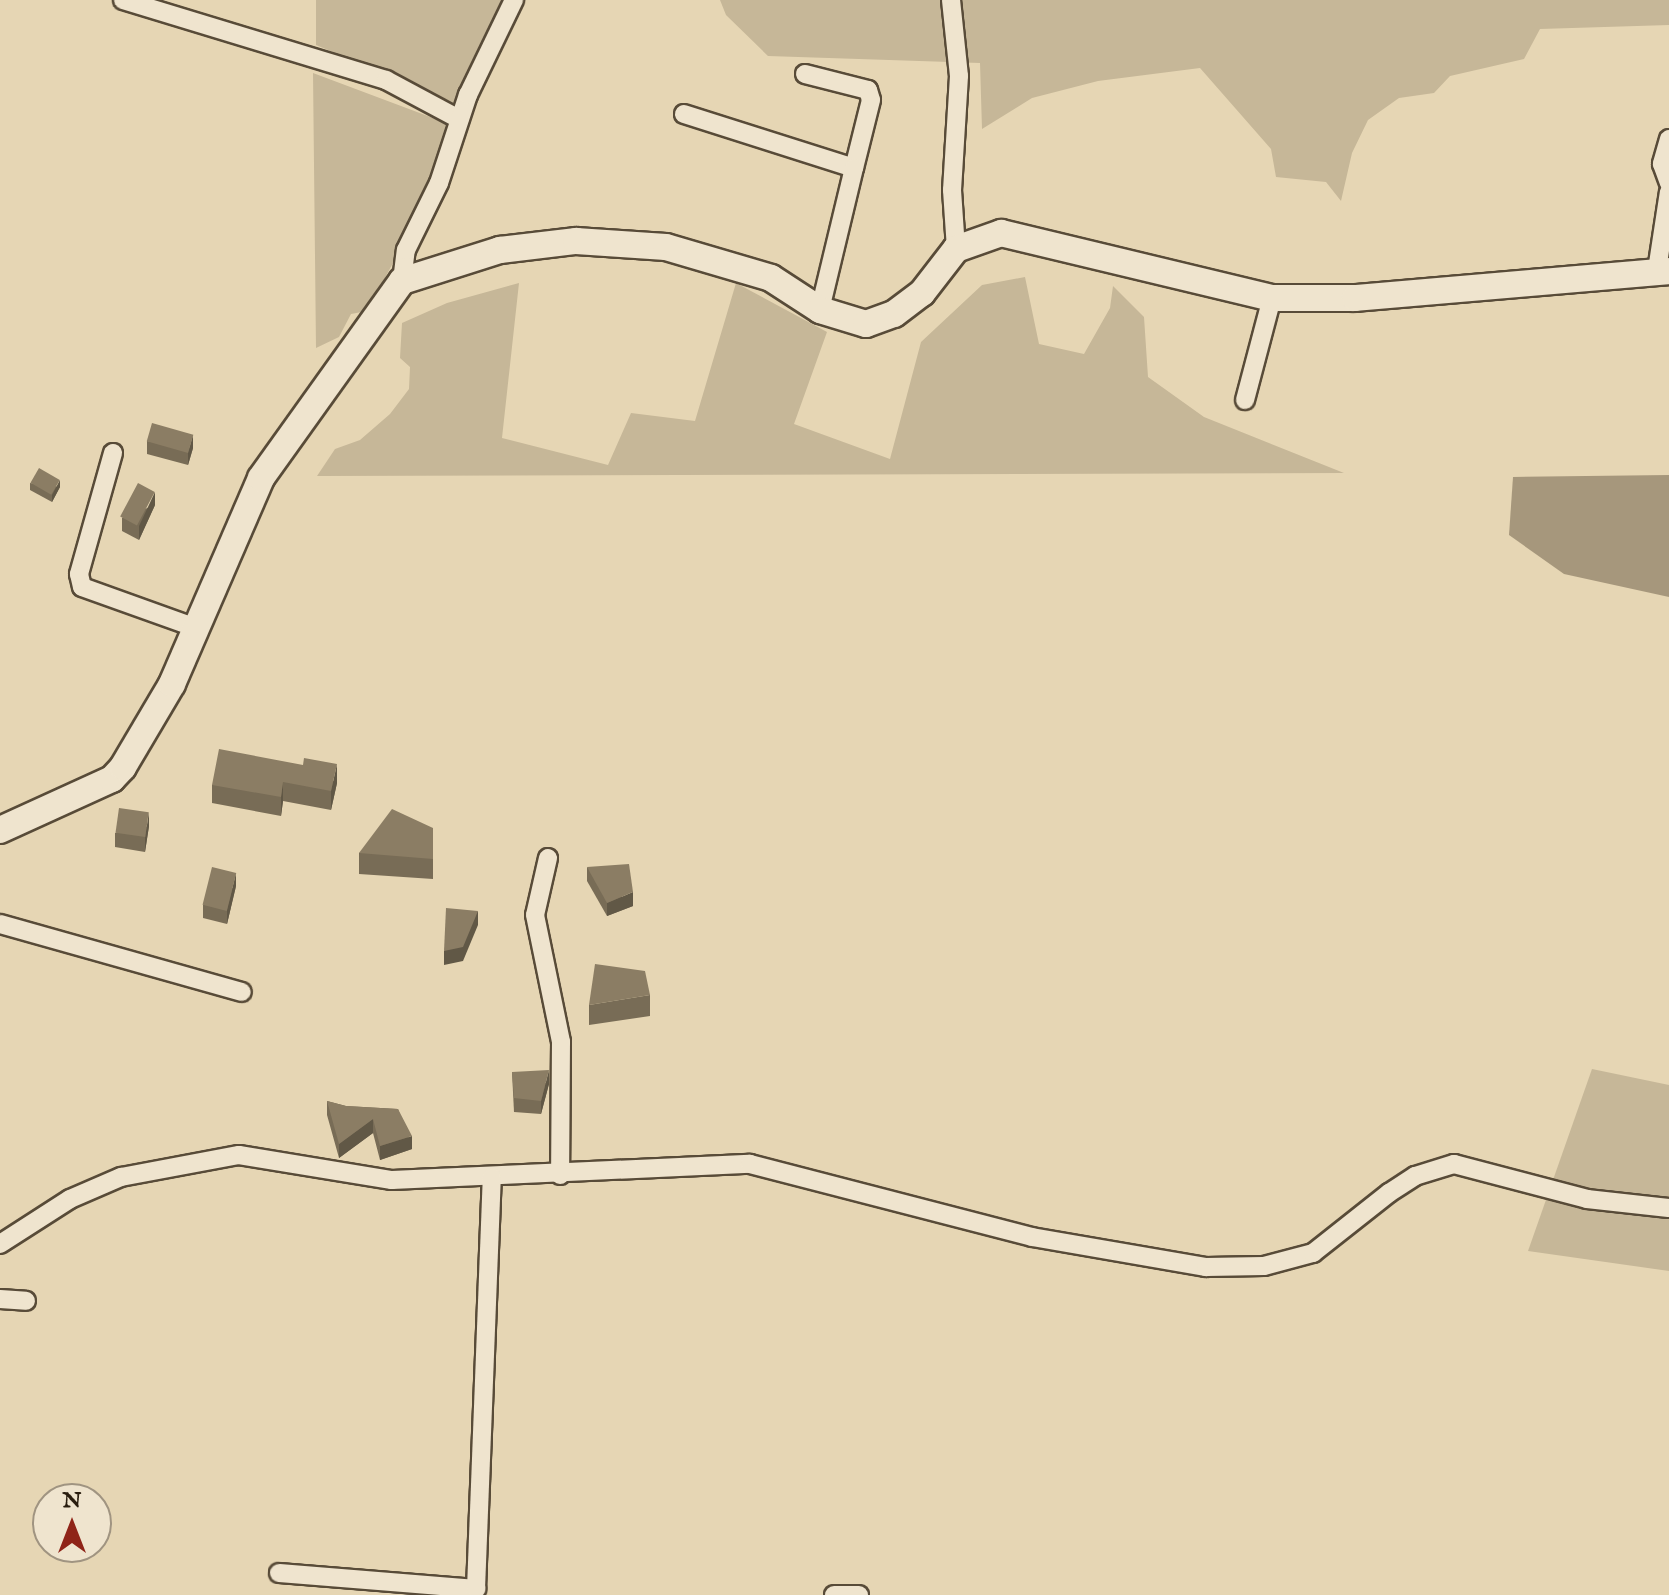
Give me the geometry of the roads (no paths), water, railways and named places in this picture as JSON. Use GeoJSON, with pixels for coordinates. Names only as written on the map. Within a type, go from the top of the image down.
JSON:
{"type":"FeatureCollection","features":[{"type":"Feature","properties":{"kind":"street"},"geometry":{"type":"LineString","coordinates":[[123,0],[386,80],[459,119]]}},
{"type":"Feature","properties":{"kind":"street"},"geometry":{"type":"LineString","coordinates":[[0,830],[116,775],[172,684],[194,627],[261,478],[402,281],[406,250],[439,183],[459,119],[514,0]]}},
{"type":"Feature","properties":{"kind":"street"},"geometry":{"type":"LineString","coordinates":[[951,0],[959,76],[952,190],[956,249]]}},
{"type":"Feature","properties":{"kind":"street"},"geometry":{"type":"LineString","coordinates":[[805,74],[868,90],[871,100],[820,310]]}},
{"type":"Feature","properties":{"kind":"street"},"geometry":{"type":"LineString","coordinates":[[684,114],[854,168]]}},
{"type":"Feature","properties":{"kind":"street"},"geometry":{"type":"LineString","coordinates":[[1669,139],[1662,164],[1669,183]]}},
{"type":"Feature","properties":{"kind":"street"},"geometry":{"type":"LineString","coordinates":[[402,281],[500,250],[591,242],[666,247],[771,278],[820,310],[855,323],[876,323],[922,293],[956,249],[1015,232],[1082,255],[1272,298],[1355,298],[1663,270],[1669,192]]}},
{"type":"Feature","properties":{"kind":"street"},"geometry":{"type":"LineString","coordinates":[[1245,400],[1272,298]]}},
{"type":"Feature","properties":{"kind":"street"},"geometry":{"type":"LineString","coordinates":[[113,453],[79,574],[82,587],[194,627]]}},
{"type":"Feature","properties":{"kind":"street"},"geometry":{"type":"LineString","coordinates":[[548,858],[535,915],[561,1042],[560,1175]]}},
{"type":"Feature","properties":{"kind":"street"},"geometry":{"type":"LineString","coordinates":[[0,924],[242,992]]}},
{"type":"Feature","properties":{"kind":"street"},"geometry":{"type":"LineString","coordinates":[[0,1244],[70,1199],[121,1177],[239,1155],[392,1180],[560,1175],[750,1164],[1032,1237],[1206,1267],[1264,1266],[1313,1253],[1415,1176],[1454,1164],[1587,1199],[1669,1208]]}},
{"type":"Feature","properties":{"kind":"street"},"geometry":{"type":"LineString","coordinates":[[279,1573],[476,1589],[492,1177]]}},
{"type":"Feature","properties":{"kind":"street"},"geometry":{"type":"LineString","coordinates":[[0,1299],[26,1301]]}},
{"type":"Feature","properties":{"kind":"street"},"geometry":{"type":"LineString","coordinates":[[834,1595],[859,1595]]}}]}
